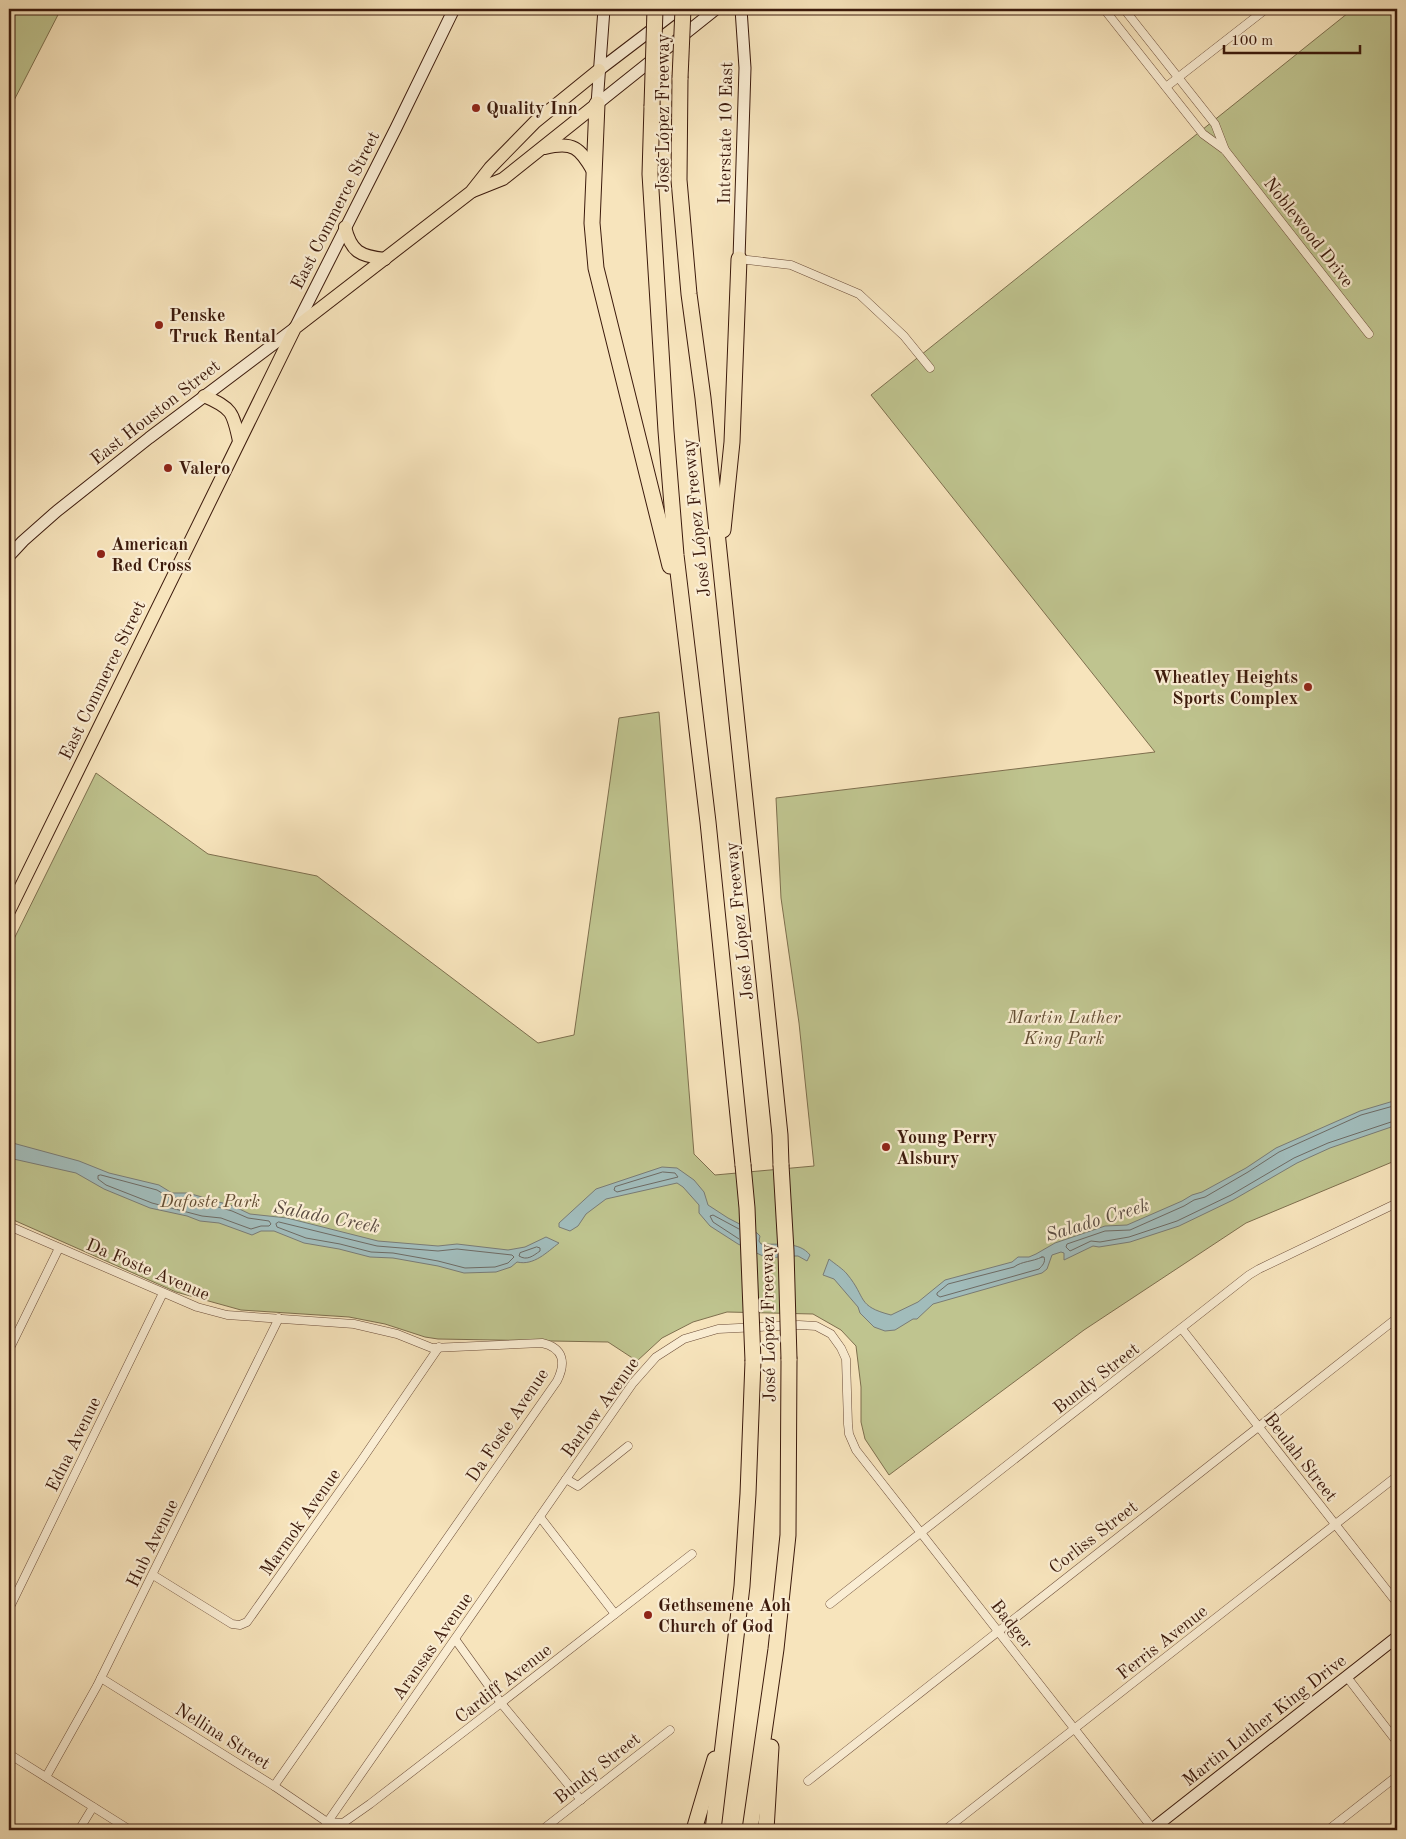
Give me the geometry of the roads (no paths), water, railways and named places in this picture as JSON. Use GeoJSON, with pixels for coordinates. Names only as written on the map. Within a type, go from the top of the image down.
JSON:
{"type":"FeatureCollection","features":[{"type":"Feature","properties":{"kind":"highway","name":"José López Freeway"},"geometry":{"type":"LineString","coordinates":[[655,9],[650,174],[666,431],[676,555],[710,841],[743,1165],[753,1361],[748,1494],[742,1586],[713,1830]]}},
{"type":"Feature","properties":{"kind":"highway","name":"José López Freeway"},"geometry":{"type":"LineString","coordinates":[[683,9],[680,78],[680,180],[689,294],[703,398],[780,1135],[780,1166],[786,1251],[789,1358],[788,1535],[776,1649],[750,1830]]}},
{"type":"Feature","properties":{"kind":"highway"},"geometry":{"type":"LineString","coordinates":[[597,104],[592,223],[596,268],[684,626]]}},
{"type":"Feature","properties":{"kind":"highway"},"geometry":{"type":"LineString","coordinates":[[720,559],[732,442],[738,259]]}},
{"type":"Feature","properties":{"kind":"highway"},"geometry":{"type":"LineString","coordinates":[[766,1830],[776,1649]]}},
{"type":"Feature","properties":{"kind":"highway"},"geometry":{"type":"LineString","coordinates":[[694,1830],[726,1725]]}},
{"type":"Feature","properties":{"kind":"main road","name":"East Commerce Street"},"geometry":{"type":"LineString","coordinates":[[9,910],[454,9]]}},
{"type":"Feature","properties":{"kind":"main road"},"geometry":{"type":"LineString","coordinates":[[597,104],[604,9]]}},
{"type":"Feature","properties":{"kind":"main road","name":"East Houston Street"},"geometry":{"type":"LineString","coordinates":[[9,556],[57,511],[470,192],[490,168],[535,122],[679,9]]}},
{"type":"Feature","properties":{"kind":"main road","name":"East Houston Street"},"geometry":{"type":"LineString","coordinates":[[470,192],[502,180],[716,9]]}},
{"type":"Feature","properties":{"kind":"main road","name":"Interstate 10 East"},"geometry":{"type":"LineString","coordinates":[[738,259],[745,68],[741,9]]}},
{"type":"Feature","properties":{"kind":"main road"},"geometry":{"type":"LineString","coordinates":[[542,149],[557,145],[575,147],[582,152],[593,172]]}},
{"type":"Feature","properties":{"kind":"main road"},"geometry":{"type":"LineString","coordinates":[[345,227],[348,240],[361,254],[385,259]]}},
{"type":"Feature","properties":{"kind":"main road"},"geometry":{"type":"LineString","coordinates":[[204,396],[228,408],[233,416],[239,441]]}},
{"type":"Feature","properties":{"kind":"main road","name":"Martin Luther King Drive"},"geometry":{"type":"LineString","coordinates":[[1152,1830],[1397,1637]]}},
{"type":"Feature","properties":{"kind":"street","name":"Noblewood Drive"},"geometry":{"type":"LineString","coordinates":[[1104,9],[1203,134],[1225,150],[1369,334]]}},
{"type":"Feature","properties":{"kind":"street","name":"Noblewood Drive"},"geometry":{"type":"LineString","coordinates":[[1124,9],[1215,124],[1225,150]]}},
{"type":"Feature","properties":{"kind":"street"},"geometry":{"type":"LineString","coordinates":[[1166,87],[1266,9]]}},
{"type":"Feature","properties":{"kind":"street"},"geometry":{"type":"LineString","coordinates":[[738,259],[791,265],[858,294],[904,336],[930,368]]}},
{"type":"Feature","properties":{"kind":"street","name":"Bundy Street"},"geometry":{"type":"LineString","coordinates":[[830,1604],[1259,1269],[1397,1203]]}},
{"type":"Feature","properties":{"kind":"street","name":"Da Foste Avenue"},"geometry":{"type":"LineString","coordinates":[[9,1226],[163,1293],[212,1312],[227,1315],[371,1327],[398,1334],[432,1348],[542,1343],[549,1344],[558,1352],[563,1362],[563,1368],[552,1389],[274,1786]]}},
{"type":"Feature","properties":{"kind":"street"},"geometry":{"type":"LineString","coordinates":[[9,1350],[59,1248]]}},
{"type":"Feature","properties":{"kind":"street","name":"Edna Avenue"},"geometry":{"type":"LineString","coordinates":[[9,1609],[163,1293]]}},
{"type":"Feature","properties":{"kind":"street","name":"Hub Avenue"},"geometry":{"type":"LineString","coordinates":[[46,1777],[101,1678],[279,1318]]}},
{"type":"Feature","properties":{"kind":"street","name":"Corliss Street"},"geometry":{"type":"LineString","coordinates":[[808,1781],[1397,1318]]}},
{"type":"Feature","properties":{"kind":"street","name":"Barlow Avenue"},"geometry":{"type":"LineString","coordinates":[[628,1446],[578,1486],[566,1479],[634,1382],[656,1357],[665,1349],[684,1339],[718,1328],[808,1325],[816,1326],[831,1334],[846,1359],[850,1437]]}},
{"type":"Feature","properties":{"kind":"street","name":"Beulah Street"},"geometry":{"type":"LineString","coordinates":[[1182,1329],[1397,1603]]}},
{"type":"Feature","properties":{"kind":"street","name":"Marmok Avenue"},"geometry":{"type":"LineString","coordinates":[[153,1575],[232,1624],[240,1625],[247,1622],[439,1348]]}},
{"type":"Feature","properties":{"kind":"street","name":"Badger"},"geometry":{"type":"LineString","coordinates":[[850,1437],[859,1454],[922,1532],[1152,1830]]}},
{"type":"Feature","properties":{"kind":"street","name":"Ferris Avenue"},"geometry":{"type":"LineString","coordinates":[[945,1830],[1397,1476]]}},
{"type":"Feature","properties":{"kind":"street","name":"Aransas Avenue"},"geometry":{"type":"LineString","coordinates":[[322,1830],[566,1479]]}},
{"type":"Feature","properties":{"kind":"street"},"geometry":{"type":"LineString","coordinates":[[540,1517],[616,1614]]}},
{"type":"Feature","properties":{"kind":"street","name":"Cardiff Avenue"},"geometry":{"type":"LineString","coordinates":[[327,1822],[343,1823],[350,1818],[692,1554]]}},
{"type":"Feature","properties":{"kind":"street"},"geometry":{"type":"LineString","coordinates":[[456,1639],[501,1703],[581,1800]]}},
{"type":"Feature","properties":{"kind":"street"},"geometry":{"type":"LineString","coordinates":[[1347,1677],[1397,1742]]}},
{"type":"Feature","properties":{"kind":"street","name":"Nellina Street"},"geometry":{"type":"LineString","coordinates":[[101,1678],[274,1786],[327,1822]]}},
{"type":"Feature","properties":{"kind":"street","name":"Bundy Street"},"geometry":{"type":"LineString","coordinates":[[542,1830],[670,1730]]}},
{"type":"Feature","properties":{"kind":"street"},"geometry":{"type":"LineString","coordinates":[[9,1754],[130,1830]]}},
{"type":"Feature","properties":{"kind":"street"},"geometry":{"type":"LineString","coordinates":[[1328,1830],[1397,1776]]}},
{"type":"Feature","properties":{"kind":"street"},"geometry":{"type":"LineString","coordinates":[[79,1830],[92,1807]]}},
{"type":"Feature","properties":{"kind":"water"},"geometry":{"type":"Polygon","coordinates":[[[1397,1100],[1397,1125],[1330,1148],[1297,1163],[1233,1200],[1179,1226],[1130,1242],[1099,1247],[1093,1246],[1064,1260],[1064,1253],[1052,1255],[1047,1269],[1042,1273],[933,1304],[917,1319],[913,1319],[895,1330],[885,1331],[874,1327],[860,1313],[858,1307],[834,1279],[823,1275],[829,1259],[847,1274],[867,1304],[880,1312],[891,1315],[918,1302],[945,1280],[1012,1262],[1018,1257],[1029,1257],[1055,1243],[1105,1226],[1127,1225],[1202,1192],[1246,1168],[1276,1148],[1360,1111],[1397,1100]]]}},
{"type":"Feature","properties":{"kind":"water"},"geometry":{"type":"Polygon","coordinates":[[[9,1142],[79,1161],[109,1173],[159,1185],[172,1193],[188,1193],[233,1206],[250,1214],[287,1218],[378,1241],[438,1246],[457,1244],[508,1250],[525,1247],[546,1237],[559,1243],[535,1260],[523,1263],[517,1262],[511,1267],[496,1272],[464,1273],[393,1258],[370,1257],[304,1243],[274,1231],[261,1231],[252,1235],[219,1223],[200,1221],[187,1216],[150,1208],[104,1189],[76,1173],[9,1158],[9,1142]]]}},
{"type":"Feature","properties":{"kind":"water"},"geometry":{"type":"Polygon","coordinates":[[[662,1167],[677,1168],[694,1180],[704,1192],[708,1205],[757,1233],[760,1236],[759,1241],[761,1244],[788,1245],[800,1248],[810,1255],[807,1261],[798,1256],[782,1256],[769,1259],[738,1244],[710,1226],[699,1213],[699,1205],[677,1183],[606,1199],[586,1214],[578,1226],[570,1231],[559,1227],[559,1223],[596,1189],[662,1167]]]}},
{"type":"Feature","properties":{"kind":"place","name":"Quality Inn"},"geometry":{"type":"Point","coordinates":[476,108]}},
{"type":"Feature","properties":{"kind":"place","name":"Penske Truck Rental"},"geometry":{"type":"Point","coordinates":[159,325]}},
{"type":"Feature","properties":{"kind":"place","name":"Valero"},"geometry":{"type":"Point","coordinates":[168,468]}},
{"type":"Feature","properties":{"kind":"place","name":"American Red Cross"},"geometry":{"type":"Point","coordinates":[101,554]}},
{"type":"Feature","properties":{"kind":"place","name":"Wheatley Heights Sports Complex"},"geometry":{"type":"Point","coordinates":[1308,687]}},
{"type":"Feature","properties":{"kind":"place","name":"Young Perry Alsbury"},"geometry":{"type":"Point","coordinates":[886,1147]}},
{"type":"Feature","properties":{"kind":"place","name":"Gethsemene Aoh Church of God"},"geometry":{"type":"Point","coordinates":[648,1615]}},
{"type":"Feature","properties":{"kind":"park label","name":"Martin Luther King Park"},"geometry":{"type":"Point","coordinates":[1064,1027]}},
{"type":"Feature","properties":{"kind":"park label","name":"Dafoste Park"},"geometry":{"type":"Point","coordinates":[210,1201]}},
{"type":"Feature","properties":{"kind":"water label","name":"Salado Creek"},"geometry":{"type":"Point","coordinates":[327,1216]}},
{"type":"Feature","properties":{"kind":"water label","name":"Salado Creek"},"geometry":{"type":"Point","coordinates":[1097,1219]}}]}
